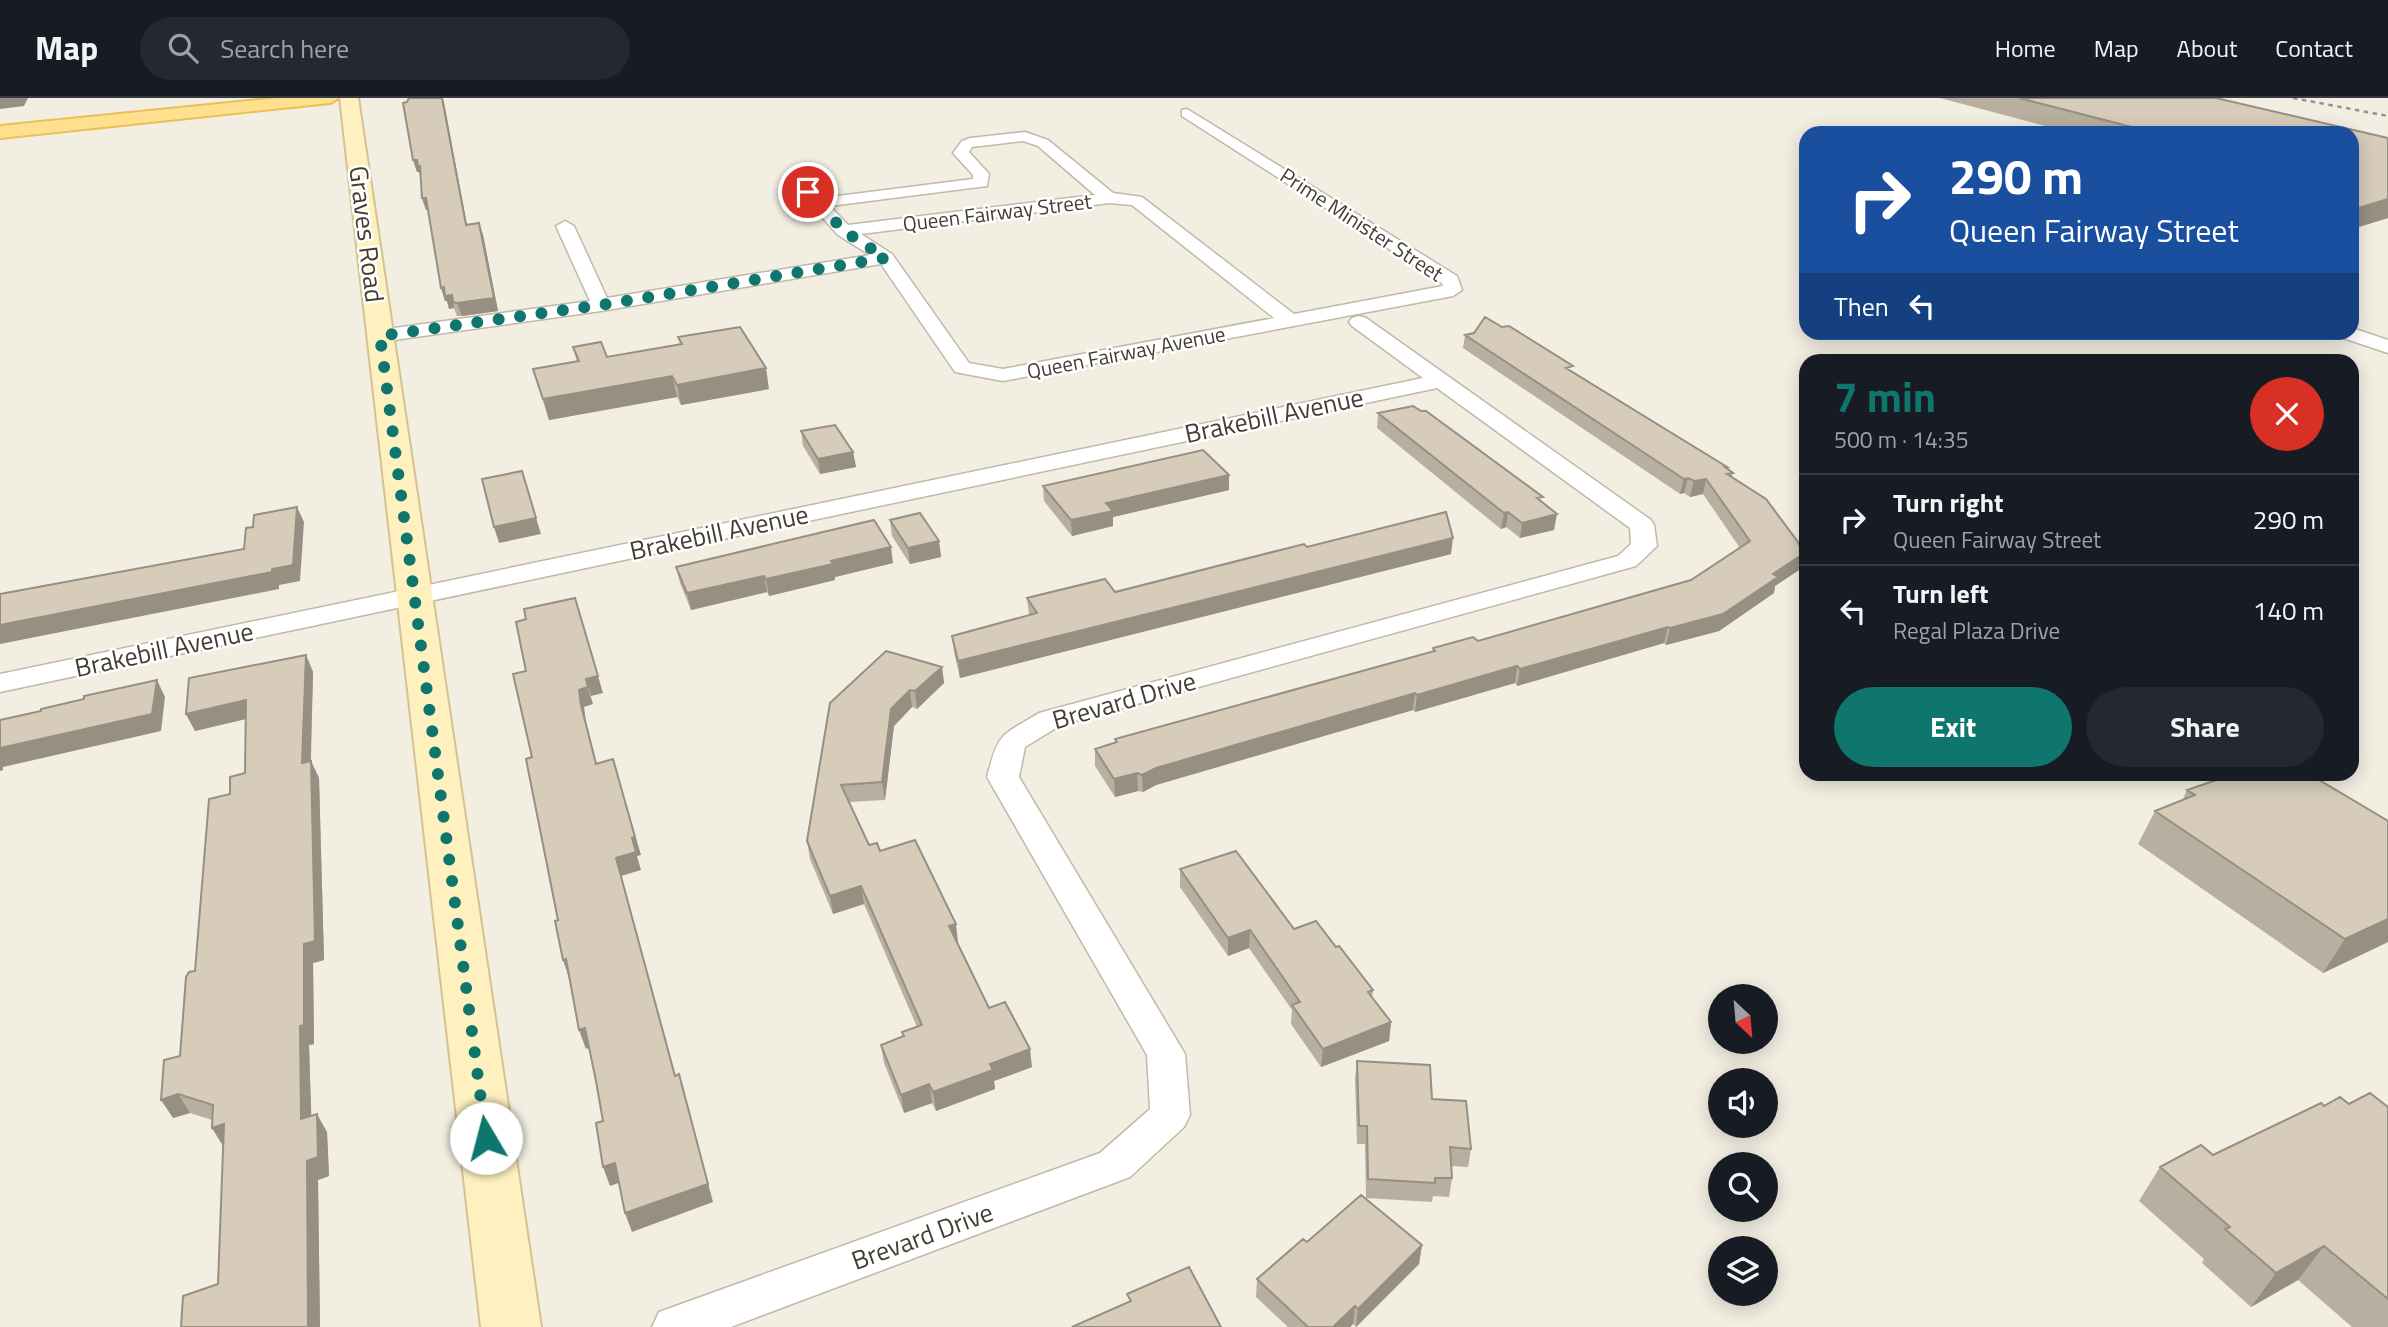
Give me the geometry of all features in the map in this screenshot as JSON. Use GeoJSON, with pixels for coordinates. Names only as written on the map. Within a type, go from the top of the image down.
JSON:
{"type":"FeatureCollection","features":[{"type":"Feature","properties":{"kind":"main road"},"geometry":{"type":"LineString","coordinates":[[0,132],[330,98]]}},
{"type":"Feature","properties":{"kind":"street","name":"Graves Road"},"geometry":{"type":"LineString","coordinates":[[349,98],[512,1327]]}},
{"type":"Feature","properties":{"kind":"street","name":"Prime Minister Street"},"geometry":{"type":"LineString","coordinates":[[1187,113],[1450,280],[1452,290],[1290,321]]}},
{"type":"Feature","properties":{"kind":"street"},"geometry":{"type":"LineString","coordinates":[[818,203],[981,183],[981,174],[961,152],[967,144],[1025,136],[1043,143],[1109,198],[1136,200],[1290,321]]}},
{"type":"Feature","properties":{"kind":"street"},"geometry":{"type":"LineString","coordinates":[[799,181],[844,231],[886,258]]}},
{"type":"Feature","properties":{"kind":"street","name":"Queen Fairway Street"},"geometry":{"type":"LineString","coordinates":[[844,231],[1109,198]]}},
{"type":"Feature","properties":{"kind":"street"},"geometry":{"type":"LineString","coordinates":[[565,226],[601,305]]}},
{"type":"Feature","properties":{"kind":"street","name":"Queen Fairway Street"},"geometry":{"type":"LineString","coordinates":[[380,336],[601,305],[886,258]]}},
{"type":"Feature","properties":{"kind":"street","name":"Queen Fairway Avenue"},"geometry":{"type":"LineString","coordinates":[[886,258],[962,368],[1003,375],[1290,321]]}},
{"type":"Feature","properties":{"kind":"street","name":"Brevard Drive"},"geometry":{"type":"LineString","coordinates":[[675,1327],[1115,1165],[1170,1115],[1166,1054],[1003,777],[1011,743],[1050,719],[1627,561],[1644,546],[1642,525],[1359,322]]}},
{"type":"Feature","properties":{"kind":"street"},"geometry":{"type":"LineString","coordinates":[[2359,337],[2388,347]]}},
{"type":"Feature","properties":{"kind":"street","name":"Brakebill Avenue"},"geometry":{"type":"LineString","coordinates":[[0,683],[1438,381]]}},
{"type":"Feature","properties":{"kind":"building"},"geometry":{"type":"Polygon","coordinates":[[[409,98],[442,98],[466,225],[479,223],[494,298],[457,303],[453,302],[452,295],[445,296],[444,287],[441,288],[426,198],[422,198],[420,166],[417,160],[413,160],[403,103],[409,98]]]}},
{"type":"Feature","properties":{"kind":"building"},"geometry":{"type":"Polygon","coordinates":[[[2019,98],[2216,98],[2336,126],[2128,126],[2019,98]]]}},
{"type":"Feature","properties":{"kind":"building"},"geometry":{"type":"Polygon","coordinates":[[[2359,131],[2388,138],[2388,199],[2359,208],[2359,131]]]}},
{"type":"Feature","properties":{"kind":"building"},"geometry":{"type":"Polygon","coordinates":[[[1485,317],[1502,327],[1509,326],[1573,366],[1566,368],[1727,467],[1733,473],[1727,474],[1766,499],[1798,542],[1799,557],[1773,574],[1778,577],[1723,614],[1520,669],[1517,666],[1417,695],[1415,693],[1156,768],[1142,775],[1137,773],[1114,779],[1095,749],[1117,742],[1115,739],[1435,651],[1433,648],[1473,637],[1478,641],[1691,580],[1750,541],[1706,479],[1684,479],[1465,335],[1474,333],[1485,317]]]}},
{"type":"Feature","properties":{"kind":"building"},"geometry":{"type":"Polygon","coordinates":[[[740,327],[766,368],[677,385],[672,376],[543,399],[533,369],[579,361],[573,347],[601,342],[607,357],[682,344],[678,337],[740,327]]]}},
{"type":"Feature","properties":{"kind":"building"},"geometry":{"type":"Polygon","coordinates":[[[1413,406],[1426,411],[1543,497],[1537,498],[1557,514],[1522,523],[1508,512],[1504,513],[1378,413],[1413,406]]]}},
{"type":"Feature","properties":{"kind":"building"},"geometry":{"type":"Polygon","coordinates":[[[835,425],[853,452],[818,459],[801,431],[835,425]]]}},
{"type":"Feature","properties":{"kind":"building"},"geometry":{"type":"Polygon","coordinates":[[[1203,450],[1229,475],[1106,503],[1113,511],[1071,520],[1043,486],[1203,450]]]}},
{"type":"Feature","properties":{"kind":"building"},"geometry":{"type":"Polygon","coordinates":[[[522,471],[536,518],[494,527],[482,479],[522,471]]]}},
{"type":"Feature","properties":{"kind":"building"},"geometry":{"type":"Polygon","coordinates":[[[297,507],[293,565],[272,569],[272,572],[0,625],[0,594],[244,549],[246,528],[253,527],[254,515],[297,507]]]}},
{"type":"Feature","properties":{"kind":"building"},"geometry":{"type":"Polygon","coordinates":[[[1446,512],[1453,538],[958,661],[952,636],[1037,613],[1027,598],[1105,579],[1115,592],[1304,544],[1307,547],[1446,512]]]}},
{"type":"Feature","properties":{"kind":"building"},"geometry":{"type":"Polygon","coordinates":[[[920,513],[939,541],[908,548],[890,520],[920,513]]]}},
{"type":"Feature","properties":{"kind":"building"},"geometry":{"type":"Polygon","coordinates":[[[874,520],[891,547],[831,561],[833,564],[687,593],[676,567],[874,520]]]}},
{"type":"Feature","properties":{"kind":"building"},"geometry":{"type":"Polygon","coordinates":[[[575,598],[598,676],[586,679],[588,687],[579,690],[581,705],[596,764],[613,759],[635,837],[632,838],[636,852],[616,858],[675,1076],[679,1074],[708,1184],[625,1213],[615,1163],[603,1167],[596,1123],[603,1121],[596,1081],[585,1028],[579,1030],[566,959],[563,960],[555,921],[558,920],[526,759],[532,757],[513,674],[526,671],[516,622],[526,619],[524,609],[575,598]]]}},
{"type":"Feature","properties":{"kind":"building"},"geometry":{"type":"Polygon","coordinates":[[[886,651],[942,667],[915,691],[910,690],[891,709],[882,782],[841,785],[869,845],[877,843],[880,851],[915,840],[956,924],[949,926],[989,1008],[1005,1002],[1030,1049],[990,1064],[993,1070],[933,1092],[929,1084],[901,1095],[881,1045],[904,1036],[902,1032],[922,1025],[861,886],[830,896],[807,841],[830,703],[886,651]]]}},
{"type":"Feature","properties":{"kind":"building"},"geometry":{"type":"Polygon","coordinates":[[[306,655],[302,763],[311,761],[315,941],[304,944],[304,1025],[300,1026],[301,1119],[317,1114],[318,1157],[307,1161],[308,1327],[181,1327],[183,1296],[218,1284],[224,1124],[212,1128],[213,1105],[178,1094],[161,1100],[164,1060],[180,1056],[186,977],[189,972],[195,971],[209,799],[230,794],[230,777],[245,773],[246,700],[186,714],[189,678],[306,655]]]}},
{"type":"Feature","properties":{"kind":"building"},"geometry":{"type":"Polygon","coordinates":[[[157,680],[152,714],[0,748],[0,720],[84,699],[84,696],[157,680]]]}},
{"type":"Feature","properties":{"kind":"building"},"geometry":{"type":"Polygon","coordinates":[[[2213,781],[2321,781],[2388,821],[2388,919],[2345,939],[2155,811],[2195,795],[2187,790],[2213,781]]]}},
{"type":"Feature","properties":{"kind":"building"},"geometry":{"type":"Polygon","coordinates":[[[1236,851],[1294,929],[1316,921],[1336,947],[1339,946],[1373,990],[1368,992],[1391,1022],[1323,1049],[1292,1005],[1300,1002],[1250,930],[1228,938],[1180,869],[1236,851]]]}},
{"type":"Feature","properties":{"kind":"building"},"geometry":{"type":"Polygon","coordinates":[[[1357,1061],[1430,1065],[1432,1099],[1466,1101],[1471,1149],[1450,1147],[1452,1178],[1435,1178],[1435,1183],[1368,1179],[1367,1126],[1359,1126],[1357,1061]]]}},
{"type":"Feature","properties":{"kind":"building"},"geometry":{"type":"Polygon","coordinates":[[[2370,1093],[2388,1107],[2388,1299],[2324,1246],[2276,1273],[2225,1229],[2230,1227],[2160,1167],[2201,1145],[2213,1155],[2321,1103],[2324,1106],[2340,1097],[2349,1104],[2370,1093]]]}},
{"type":"Feature","properties":{"kind":"building"},"geometry":{"type":"Polygon","coordinates":[[[1361,1195],[1422,1245],[1358,1309],[1355,1306],[1333,1327],[1308,1327],[1257,1279],[1303,1239],[1307,1242],[1361,1195]]]}},
{"type":"Feature","properties":{"kind":"building"},"geometry":{"type":"Polygon","coordinates":[[[1189,1267],[1221,1327],[1072,1327],[1131,1301],[1127,1294],[1189,1267]]]}},
{"type":"Feature","properties":{"kind":"railway"},"geometry":{"type":"LineString","coordinates":[[2293,98],[2388,116]]}},
{"type":"Feature","properties":{"kind":"route"},"geometry":{"type":"LineString","coordinates":[[486,1138],[380,336],[601,305],[886,258],[844,231],[808,192]]}}]}
